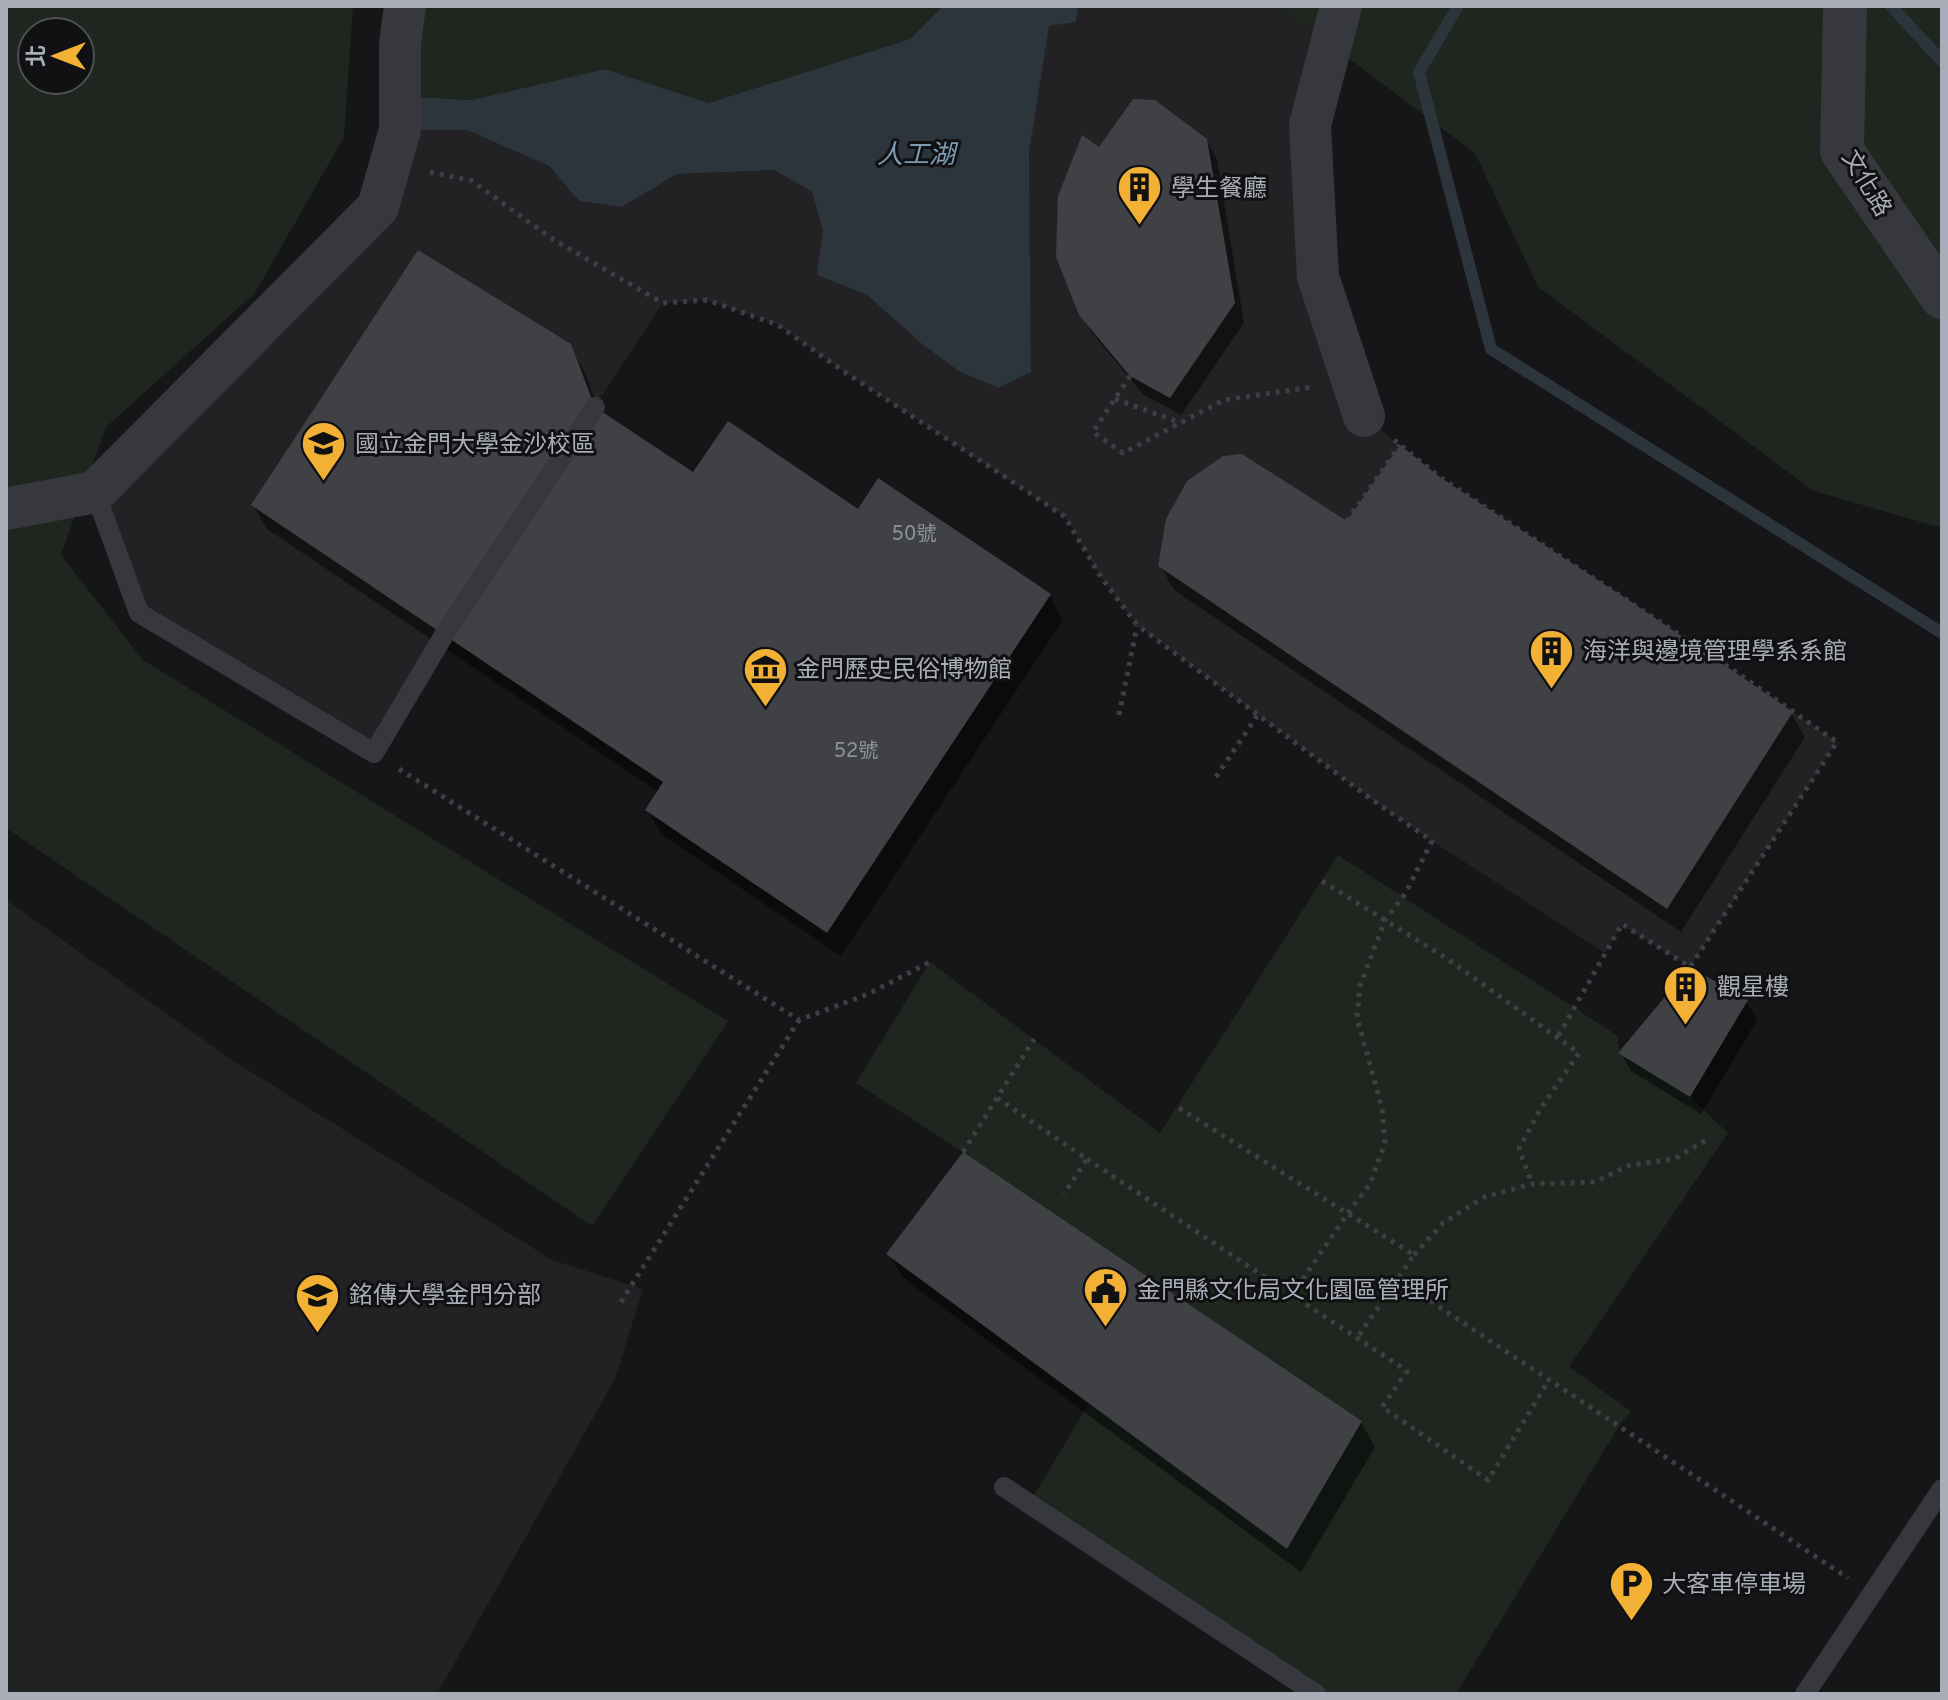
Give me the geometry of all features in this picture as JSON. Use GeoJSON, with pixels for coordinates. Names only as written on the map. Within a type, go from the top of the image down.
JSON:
{"type":"FeatureCollection","features":[{"type":"Feature","properties":{"kind":"street"},"geometry":{"type":"LineString","coordinates":[[6,509],[95,492],[378,207],[400,130],[400,44],[405,6]]}},
{"type":"Feature","properties":{"kind":"street"},"geometry":{"type":"LineString","coordinates":[[1341,6],[1310,125],[1318,277],[1364,416]]}},
{"type":"Feature","properties":{"kind":"street","name":"文化路"},"geometry":{"type":"LineString","coordinates":[[1845,6],[1842,151],[1942,297]]}},
{"type":"Feature","properties":{"kind":"lane"},"geometry":{"type":"LineString","coordinates":[[95,492],[139,613],[374,753],[444,635],[595,407]]}},
{"type":"Feature","properties":{"kind":"lane"},"geometry":{"type":"LineString","coordinates":[[1004,1487],[1316,1694]]}},
{"type":"Feature","properties":{"kind":"lane"},"geometry":{"type":"LineString","coordinates":[[1805,1694],[1942,1489]]}},
{"type":"Feature","properties":{"kind":"path"},"geometry":{"type":"LineString","coordinates":[[389,169],[439,172],[472,181],[554,240],[663,303],[707,300],[778,325],[1065,517],[1101,577],[1137,625],[1257,716],[1432,841],[1405,894],[1385,920],[1360,986],[1357,1018],[1382,1108],[1385,1143],[1370,1184],[1292,1295]]}},
{"type":"Feature","properties":{"kind":"path"},"geometry":{"type":"LineString","coordinates":[[1130,376],[1093,432],[1123,453],[1224,400],[1326,385],[1441,478],[1837,742],[1690,967],[1622,924],[1557,1038]]}},
{"type":"Feature","properties":{"kind":"path"},"geometry":{"type":"LineString","coordinates":[[1115,399],[1179,423]]}},
{"type":"Feature","properties":{"kind":"path"},"geometry":{"type":"LineString","coordinates":[[1347,521],[1400,445]]}},
{"type":"Feature","properties":{"kind":"path"},"geometry":{"type":"LineString","coordinates":[[1119,715],[1137,625]]}},
{"type":"Feature","properties":{"kind":"path"},"geometry":{"type":"LineString","coordinates":[[1216,777],[1257,716]]}},
{"type":"Feature","properties":{"kind":"path"},"geometry":{"type":"LineString","coordinates":[[374,753],[799,1020]]}},
{"type":"Feature","properties":{"kind":"path"},"geometry":{"type":"LineString","coordinates":[[1322,881],[1446,958],[1579,1053],[1541,1108],[1519,1149],[1532,1184]]}},
{"type":"Feature","properties":{"kind":"path"},"geometry":{"type":"LineString","coordinates":[[621,1302],[799,1020],[868,994],[930,962]]}},
{"type":"Feature","properties":{"kind":"path"},"geometry":{"type":"LineString","coordinates":[[963,1152],[1034,1039]]}},
{"type":"Feature","properties":{"kind":"path"},"geometry":{"type":"LineString","coordinates":[[997,1098],[1407,1371],[1382,1407],[1488,1480],[1549,1380]]}},
{"type":"Feature","properties":{"kind":"path"},"geometry":{"type":"LineString","coordinates":[[1179,1108],[1414,1255]]}},
{"type":"Feature","properties":{"kind":"path"},"geometry":{"type":"LineString","coordinates":[[1357,1338],[1414,1255],[1443,1223],[1484,1197],[1532,1184],[1595,1182],[1630,1165],[1674,1159],[1706,1140]]}},
{"type":"Feature","properties":{"kind":"path"},"geometry":{"type":"LineString","coordinates":[[1064,1194],[1087,1159]]}},
{"type":"Feature","properties":{"kind":"path"},"geometry":{"type":"LineString","coordinates":[[1397,1279],[1872,1594]]}},
{"type":"Feature","properties":{"kind":"shaded area"},"geometry":{"type":"Polygon","coordinates":[[[6,6],[353,6],[344,137],[255,293],[106,427],[61,555],[143,660],[728,1021],[592,1226],[6,828],[6,6]]]}},
{"type":"Feature","properties":{"kind":"shaded area"},"geometry":{"type":"Polygon","coordinates":[[[405,6],[943,6],[910,39],[707,103],[605,69],[471,100],[400,96],[405,6]]]}},
{"type":"Feature","properties":{"kind":"shaded area","name":"國立金門大學金沙校區"},"geometry":{"type":"Polygon","coordinates":[[[1078,6],[1341,6],[1310,125],[1364,416],[1441,478],[1837,742],[1690,967],[1622,925],[1605,953],[1432,841],[1137,625],[1101,577],[1065,517],[778,325],[707,300],[663,303],[444,635],[374,753],[139,613],[95,492],[378,207],[400,130],[467,130],[549,166],[579,201],[622,207],[677,174],[774,170],[812,192],[823,231],[818,275],[867,295],[922,344],[960,372],[998,388],[1031,371],[1029,154],[1049,25],[1076,22],[1078,6]]]}},
{"type":"Feature","properties":{"kind":"shaded area"},"geometry":{"type":"Polygon","coordinates":[[[1279,6],[1942,6],[1942,528],[1814,491],[1538,287],[1475,153],[1279,6]]]}},
{"type":"Feature","properties":{"kind":"shaded area"},"geometry":{"type":"Polygon","coordinates":[[[1338,855],[1618,1036],[1619,1053],[1690,1097],[1728,1133],[1569,1367],[1631,1411],[1456,1694],[1316,1694],[1029,1504],[1089,1403],[1287,1549],[1362,1421],[856,1083],[930,962],[1160,1133],[1338,855]]]}},
{"type":"Feature","properties":{"kind":"shaded area","name":"銘傳大學金門分部"},"geometry":{"type":"Polygon","coordinates":[[[6,900],[229,1058],[552,1260],[643,1289],[615,1379],[437,1694],[6,1694],[6,900]]]}},
{"type":"Feature","properties":{"kind":"water","name":"人工湖"},"geometry":{"type":"Polygon","coordinates":[[[943,6],[1078,6],[1076,22],[1049,26],[1029,154],[1031,372],[998,388],[960,372],[922,344],[867,295],[817,275],[823,231],[812,192],[774,170],[677,174],[622,207],[579,201],[549,166],[467,130],[400,130],[400,96],[471,100],[605,69],[708,103],[910,39],[943,6]]]}},
{"type":"Feature","properties":{"kind":"building","name":"學生餐廳"},"geometry":{"type":"Polygon","coordinates":[[[1133,99],[1155,100],[1207,139],[1235,303],[1170,398],[1130,376],[1079,315],[1056,257],[1058,196],[1082,135],[1099,147],[1133,99]]]}},
{"type":"Feature","properties":{"kind":"building","name":"金門歷史民俗博物館"},"geometry":{"type":"Polygon","coordinates":[[[418,250],[571,344],[595,407],[693,472],[728,421],[858,509],[878,478],[1051,594],[827,933],[645,810],[663,782],[251,505],[418,250]]]}},
{"type":"Feature","properties":{"kind":"building","name":"海洋與邊境管理學系系館"},"geometry":{"type":"Polygon","coordinates":[[[1400,445],[1441,478],[1793,712],[1667,909],[1158,566],[1166,519],[1187,481],[1223,456],[1242,454],[1347,521],[1400,445]]]}},
{"type":"Feature","properties":{"kind":"building","name":"觀星樓"},"geometry":{"type":"Polygon","coordinates":[[[1690,967],[1748,1000],[1690,1097],[1618,1053],[1690,967]]]}},
{"type":"Feature","properties":{"kind":"building","name":"金門縣文化局文化園區管理所"},"geometry":{"type":"Polygon","coordinates":[[[963,1152],[1362,1421],[1287,1549],[886,1254],[963,1152]]]}},
{"type":"Feature","properties":{"kind":"waterway"},"geometry":{"type":"LineString","coordinates":[[1458,6],[1419,72],[1491,349],[1942,633]]}},
{"type":"Feature","properties":{"kind":"waterway"},"geometry":{"type":"LineString","coordinates":[[1891,6],[1942,61]]}},
{"type":"Feature","properties":{"kind":"place","name":"學生餐廳"},"geometry":{"type":"Point","coordinates":[1140,227]}},
{"type":"Feature","properties":{"kind":"place","name":"國立金門大學金沙校區"},"geometry":{"type":"Point","coordinates":[324,483]}},
{"type":"Feature","properties":{"kind":"place","name":"海洋與邊境管理學系系館"},"geometry":{"type":"Point","coordinates":[1552,690]}},
{"type":"Feature","properties":{"kind":"place","name":"金門歷史民俗博物館"},"geometry":{"type":"Point","coordinates":[765,708]}},
{"type":"Feature","properties":{"kind":"place","name":"觀星樓"},"geometry":{"type":"Point","coordinates":[1686,1026]}},
{"type":"Feature","properties":{"kind":"place","name":"金門縣文化局文化園區管理所"},"geometry":{"type":"Point","coordinates":[1106,1329]}},
{"type":"Feature","properties":{"kind":"place","name":"銘傳大學金門分部"},"geometry":{"type":"Point","coordinates":[318,1334]}},
{"type":"Feature","properties":{"kind":"place","name":"大客車停車場"},"geometry":{"type":"Point","coordinates":[1631,1623]}}]}
